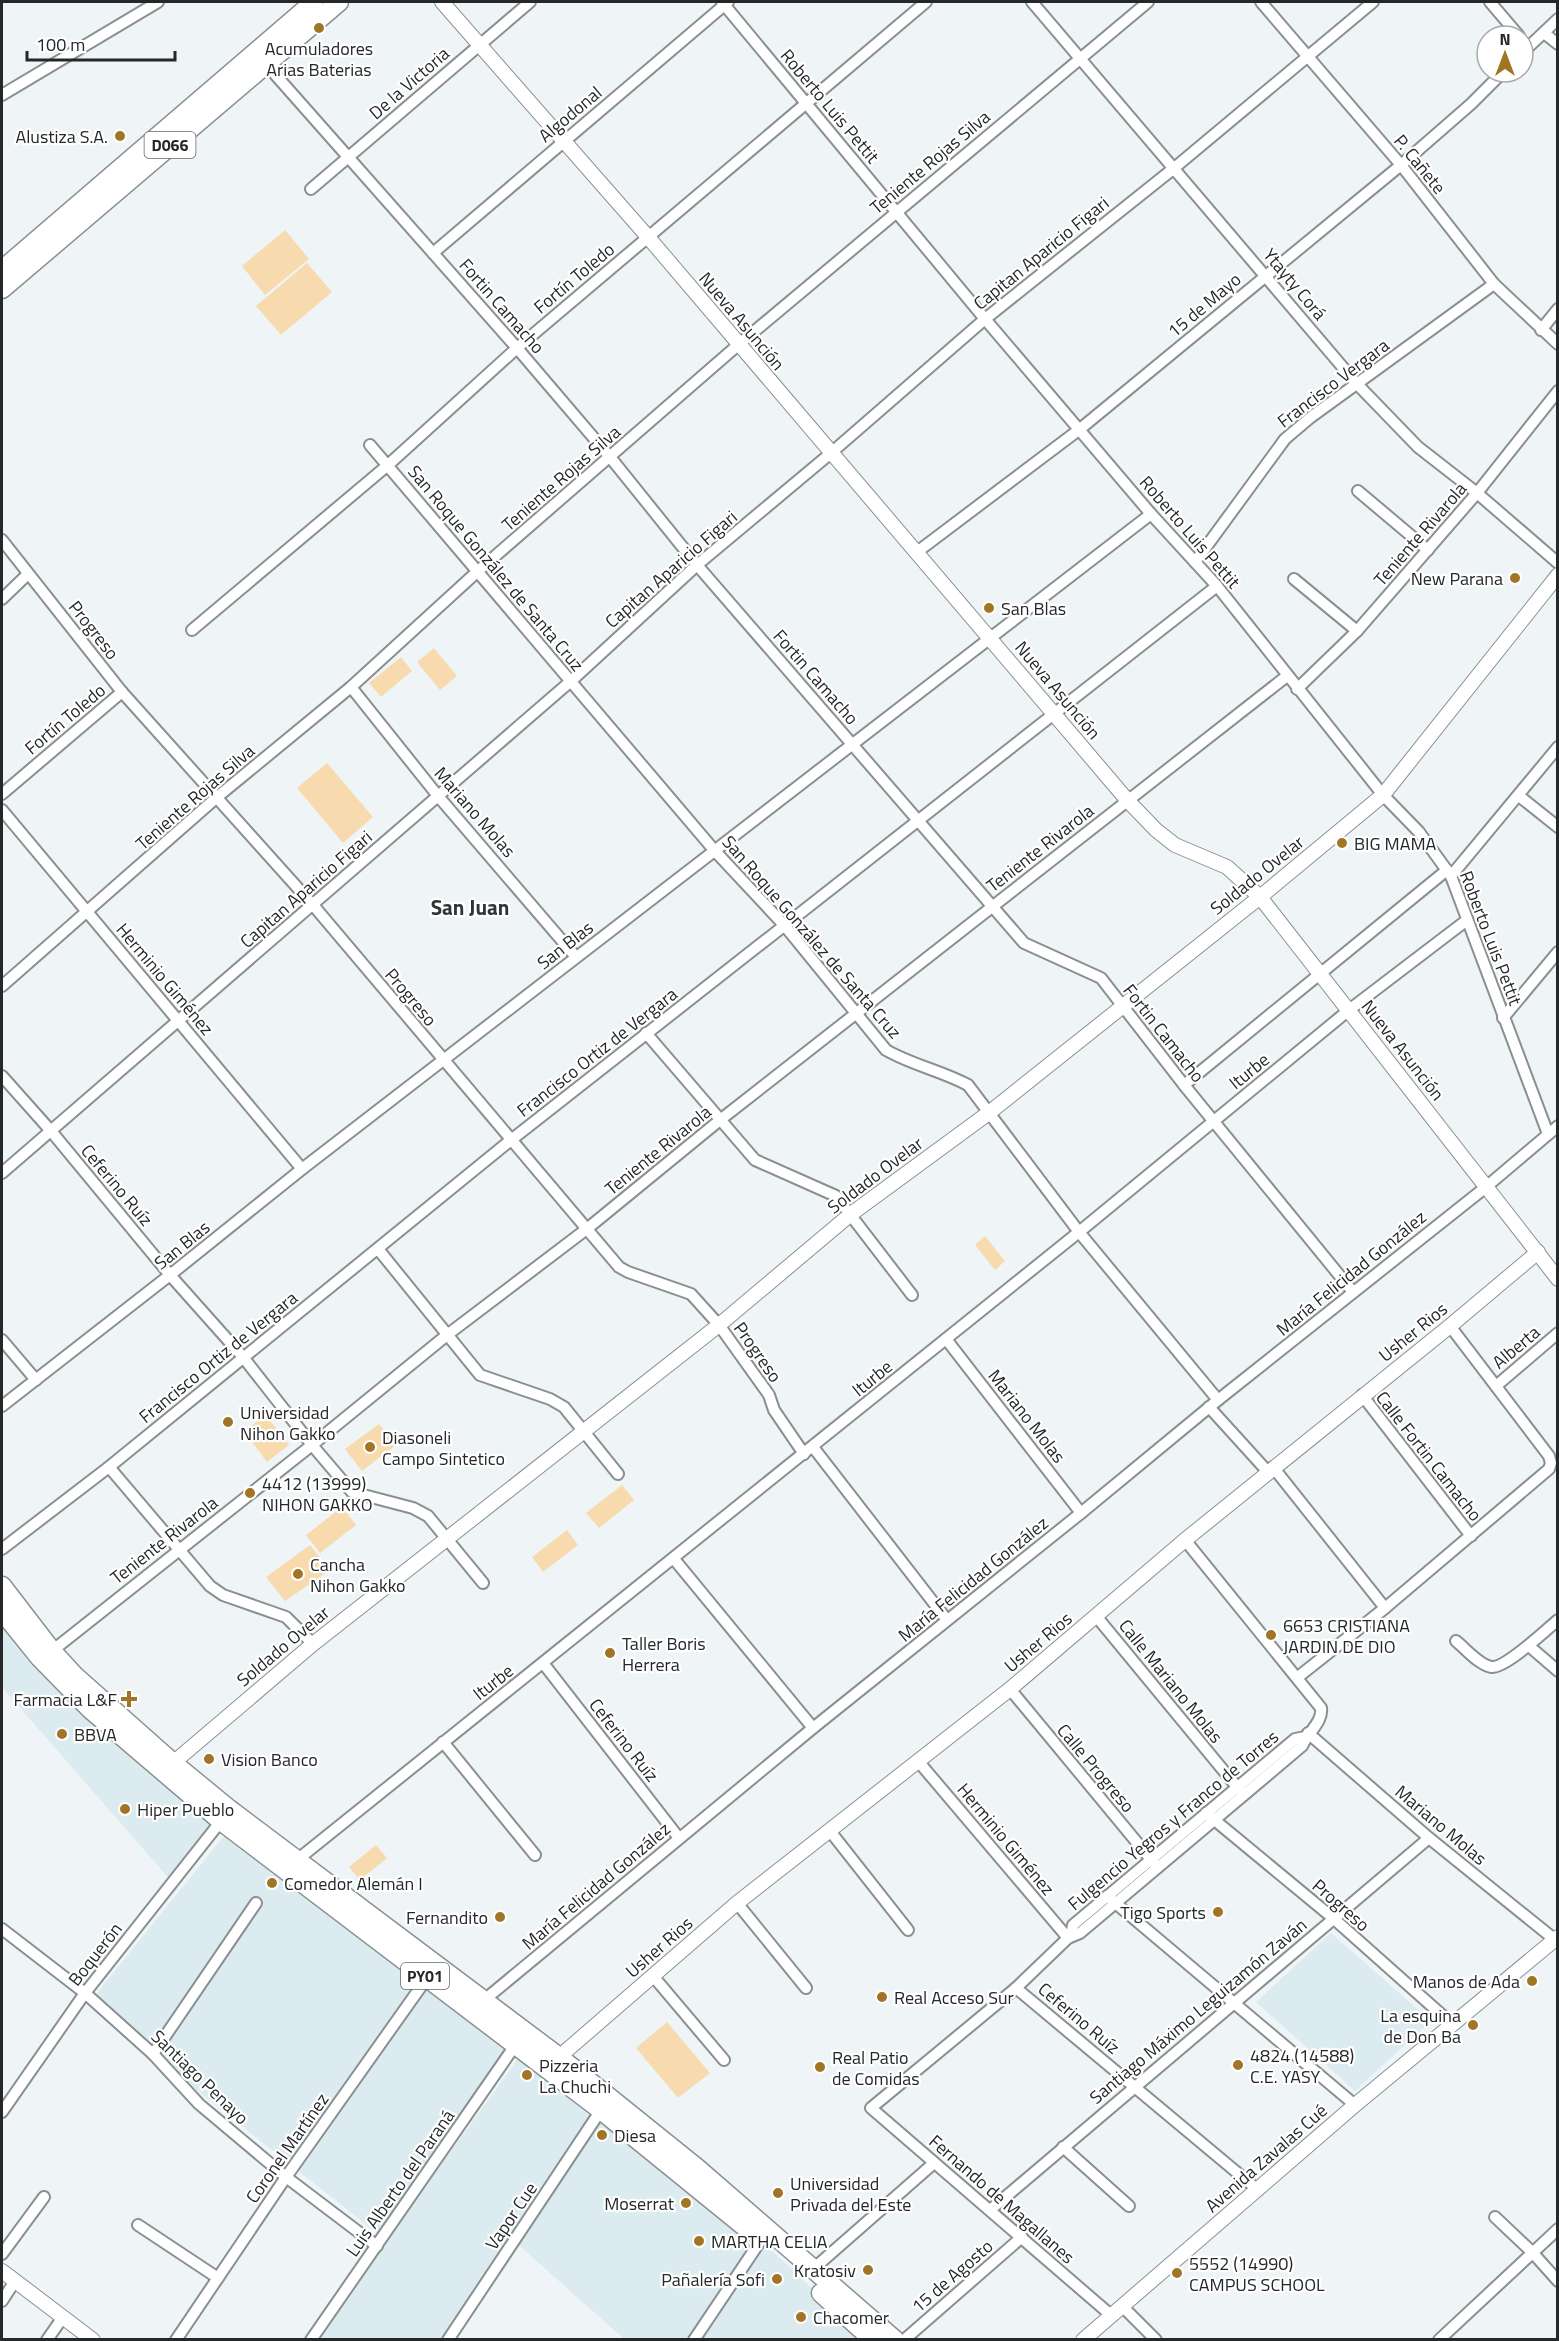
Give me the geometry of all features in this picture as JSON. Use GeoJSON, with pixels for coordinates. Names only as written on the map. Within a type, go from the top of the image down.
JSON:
{"type":"FeatureCollection","features":[{"type":"Feature","properties":{"kind":"highway","name":"D066"},"geometry":{"type":"LineString","coordinates":[[2,270],[314,2]]}},
{"type":"Feature","properties":{"kind":"highway","name":"D066"},"geometry":{"type":"LineString","coordinates":[[2,289],[339,2]]}},
{"type":"Feature","properties":{"kind":"highway","name":"PY01"},"geometry":{"type":"LineString","coordinates":[[2,1586],[52,1651],[221,1821],[601,2110],[761,2240],[873,2340]]}},
{"type":"Feature","properties":{"kind":"highway","name":"PY01"},"geometry":{"type":"LineString","coordinates":[[2,1611],[66,1686],[167,1767],[229,1809],[559,2057],[697,2168],[895,2340]]}},
{"type":"Feature","properties":{"kind":"street"},"geometry":{"type":"LineString","coordinates":[[2,95],[158,2]]}},
{"type":"Feature","properties":{"kind":"street","name":"Nueva Asunción"},"geometry":{"type":"LineString","coordinates":[[442,2],[480,42],[648,237],[1128,801],[1156,830],[1175,845],[1227,867],[1260,897],[1557,1279]]}},
{"type":"Feature","properties":{"kind":"street","name":"De la Victoria"},"geometry":{"type":"LineString","coordinates":[[311,189],[480,42],[530,2]]}},
{"type":"Feature","properties":{"kind":"street","name":"Fortín Toledo"},"geometry":{"type":"LineString","coordinates":[[192,630],[388,465],[517,348],[926,2]]}},
{"type":"Feature","properties":{"kind":"street","name":"Ytayty Corá"},"geometry":{"type":"LineString","coordinates":[[1032,2],[1357,384],[1418,447],[1557,563]]}},
{"type":"Feature","properties":{"kind":"street","name":"Teniente Rojas Silva"},"geometry":{"type":"LineString","coordinates":[[2,986],[216,798],[351,687],[478,571],[738,345],[1148,2]]}},
{"type":"Feature","properties":{"kind":"street","name":"P. Cañete"},"geometry":{"type":"LineString","coordinates":[[1261,2],[1401,165],[1494,284],[1557,344]]}},
{"type":"Feature","properties":{"kind":"street","name":"Capitan Aparicio Figari"},"geometry":{"type":"LineString","coordinates":[[2,1173],[571,681],[697,566],[985,319],[1173,169],[1373,2]]}},
{"type":"Feature","properties":{"kind":"street"},"geometry":{"type":"LineString","coordinates":[[1490,2],[1509,24]]}},
{"type":"Feature","properties":{"kind":"street","name":"Roberto Luis Pettit"},"geometry":{"type":"LineString","coordinates":[[725,3],[985,319],[1151,514],[1216,586],[1383,795],[1419,832],[1449,873],[1503,1018],[1554,1130]]}},
{"type":"Feature","properties":{"kind":"street","name":"Algodonal"},"geometry":{"type":"LineString","coordinates":[[433,253],[725,3]]}},
{"type":"Feature","properties":{"kind":"street"},"geometry":{"type":"LineString","coordinates":[[1535,39],[1557,19]]}},
{"type":"Feature","properties":{"kind":"street"},"geometry":{"type":"LineString","coordinates":[[1544,33],[1557,44]]}},
{"type":"Feature","properties":{"kind":"street","name":"Fortin Camacho"},"geometry":{"type":"LineString","coordinates":[[265,63],[517,348],[610,457],[697,566],[1024,943],[1101,978],[1184,1085],[1353,1292]]}},
{"type":"Feature","properties":{"kind":"street","name":"15 de Mayo"},"geometry":{"type":"LineString","coordinates":[[916,552],[1080,429],[1401,165],[1491,84]]}},
{"type":"Feature","properties":{"kind":"street","name":"Francisco Vergara"},"geometry":{"type":"LineString","coordinates":[[1195,562],[1285,439],[1311,417],[1494,284]]}},
{"type":"Feature","properties":{"kind":"street"},"geometry":{"type":"LineString","coordinates":[[1541,330],[1557,309]]}},
{"type":"Feature","properties":{"kind":"street","name":"Teniente Rivarola"},"geometry":{"type":"LineString","coordinates":[[1297,689],[1357,631],[1477,494],[1557,391]]}},
{"type":"Feature","properties":{"kind":"street","name":"San Roque González de Santa Cruz"},"geometry":{"type":"LineString","coordinates":[[370,445],[714,850],[785,926],[886,1050],[900,1059],[968,1085],[1079,1232],[1214,1403],[1385,1608]]}},
{"type":"Feature","properties":{"kind":"street"},"geometry":{"type":"LineString","coordinates":[[1358,491],[1428,550]]}},
{"type":"Feature","properties":{"kind":"street","name":"San Blas"},"geometry":{"type":"LineString","coordinates":[[2,1406],[302,1169],[851,743],[1151,514]]}},
{"type":"Feature","properties":{"kind":"street","name":"Progreso"},"geometry":{"type":"LineString","coordinates":[[2,540],[122,692],[313,905],[619,1267],[691,1294],[718,1325],[769,1395],[774,1410],[947,1620]]}},
{"type":"Feature","properties":{"kind":"street"},"geometry":{"type":"LineString","coordinates":[[2,599],[28,574]]}},
{"type":"Feature","properties":{"kind":"street","name":"Soldado Ovelar"},"geometry":{"type":"LineString","coordinates":[[167,1767],[314,1644],[718,1325],[851,1214],[990,1112],[1260,897],[1383,795],[1557,575]]}},
{"type":"Feature","properties":{"kind":"street"},"geometry":{"type":"LineString","coordinates":[[1294,579],[1357,631]]}},
{"type":"Feature","properties":{"kind":"street","name":"Francisco Ortiz de Vergara"},"geometry":{"type":"LineString","coordinates":[[2,1549],[109,1467],[511,1140],[1216,586]]}},
{"type":"Feature","properties":{"kind":"street","name":"Teniente Rivarola"},"geometry":{"type":"LineString","coordinates":[[52,1651],[447,1335],[588,1228],[720,1120],[1287,676]]}},
{"type":"Feature","properties":{"kind":"street","name":"Mariano Molas"},"geometry":{"type":"LineString","coordinates":[[351,687],[438,796],[576,957]]}},
{"type":"Feature","properties":{"kind":"street","name":"Fortín Toledo"},"geometry":{"type":"LineString","coordinates":[[2,794],[122,692]]}},
{"type":"Feature","properties":{"kind":"street"},"geometry":{"type":"LineString","coordinates":[[1184,1085],[1449,873],[1519,796],[1557,747]]}},
{"type":"Feature","properties":{"kind":"street"},"geometry":{"type":"LineString","coordinates":[[1519,796],[1557,827]]}},
{"type":"Feature","properties":{"kind":"street","name":"Herminio Giménez"},"geometry":{"type":"LineString","coordinates":[[2,810],[302,1169]]}},
{"type":"Feature","properties":{"kind":"street","name":"Iturbe"},"geometry":{"type":"LineString","coordinates":[[297,1860],[1079,1232],[1349,1010],[1467,920]]}},
{"type":"Feature","properties":{"kind":"street"},"geometry":{"type":"LineString","coordinates":[[1503,1018],[1557,952]]}},
{"type":"Feature","properties":{"kind":"street"},"geometry":{"type":"LineString","coordinates":[[646,1033],[755,1160],[836,1196],[912,1295]]}},
{"type":"Feature","properties":{"kind":"street","name":"Ceferino Ruíz"},"geometry":{"type":"LineString","coordinates":[[2,1076],[51,1131],[170,1275],[243,1357],[352,1492],[413,1508],[428,1516],[483,1583]]}},
{"type":"Feature","properties":{"kind":"street"},"geometry":{"type":"LineString","coordinates":[[1486,1187],[1554,1130]]}},
{"type":"Feature","properties":{"kind":"street","name":"María Felicidad González"},"geometry":{"type":"LineString","coordinates":[[483,2001],[813,1728],[1082,1513],[1214,1403],[1486,1187]]}},
{"type":"Feature","properties":{"kind":"street"},"geometry":{"type":"LineString","coordinates":[[378,1249],[480,1376],[550,1399],[564,1407],[618,1474]]}},
{"type":"Feature","properties":{"kind":"street","name":"Usher Rios"},"geometry":{"type":"LineString","coordinates":[[559,2057],[737,1904],[1010,1689],[1270,1469],[1450,1326],[1538,1252]]}},
{"type":"Feature","properties":{"kind":"street"},"geometry":{"type":"LineString","coordinates":[[1185,1540],[1298,1677],[1385,1608],[1549,1469],[1551,1463],[1549,1456],[1450,1326]]}},
{"type":"Feature","properties":{"kind":"street","name":"Alberta"},"geometry":{"type":"LineString","coordinates":[[1496,1386],[1557,1333]]}},
{"type":"Feature","properties":{"kind":"street","name":"Mariano Molas"},"geometry":{"type":"LineString","coordinates":[[946,1339],[1082,1513]]}},
{"type":"Feature","properties":{"kind":"street"},"geometry":{"type":"LineString","coordinates":[[2,1340],[36,1380]]}},
{"type":"Feature","properties":{"kind":"street","name":"Calle Fortin Camacho"},"geometry":{"type":"LineString","coordinates":[[1362,1395],[1471,1536]]}},
{"type":"Feature","properties":{"kind":"street"},"geometry":{"type":"LineString","coordinates":[[109,1467],[210,1586],[224,1595],[286,1617],[314,1644]]}},
{"type":"Feature","properties":{"kind":"street"},"geometry":{"type":"LineString","coordinates":[[674,1559],[813,1728]]}},
{"type":"Feature","properties":{"kind":"street","name":"Calle Mariano Molas"},"geometry":{"type":"LineString","coordinates":[[1096,1616],[1240,1791]]}},
{"type":"Feature","properties":{"kind":"street"},"geometry":{"type":"LineString","coordinates":[[1456,1641],[1481,1662],[1492,1667],[1530,1646],[1557,1620]]}},
{"type":"Feature","properties":{"kind":"street"},"geometry":{"type":"LineString","coordinates":[[1530,1646],[1557,1671]]}},
{"type":"Feature","properties":{"kind":"street","name":"Ceferino Ruíz"},"geometry":{"type":"LineString","coordinates":[[543,1663],[680,1838]]}},
{"type":"Feature","properties":{"kind":"street","name":"Fulgencio Yegros y Franco de Torres"},"geometry":{"type":"LineString","coordinates":[[871,2108],[1016,1988],[1070,1937],[1073,1925],[1111,1900],[1240,1791],[1302,1746],[1322,1715],[1321,1708],[1298,1677]]}},
{"type":"Feature","properties":{"kind":"street","name":"Calle Progreso"},"geometry":{"type":"LineString","coordinates":[[1010,1689],[1154,1864]]}},
{"type":"Feature","properties":{"kind":"street","name":"Mariano Molas"},"geometry":{"type":"LineString","coordinates":[[1307,1735],[1429,1838],[1556,1938]]}},
{"type":"Feature","properties":{"kind":"street"},"geometry":{"type":"LineString","coordinates":[[443,1742],[535,1855]]}},
{"type":"Feature","properties":{"kind":"street","name":"Herminio Giménez"},"geometry":{"type":"LineString","coordinates":[[918,1761],[1070,1937]]}},
{"type":"Feature","properties":{"kind":"street","name":"Progreso"},"geometry":{"type":"LineString","coordinates":[[1210,1817],[1333,1918],[1452,2024]]}},
{"type":"Feature","properties":{"kind":"street","name":"Boquerón"},"geometry":{"type":"LineString","coordinates":[[2,2112],[85,1993],[221,1821]]}},
{"type":"Feature","properties":{"kind":"street"},"geometry":{"type":"LineString","coordinates":[[830,1831],[908,1930]]}},
{"type":"Feature","properties":{"kind":"street","name":"Santiago Máximo Leguizamón Zaván"},"geometry":{"type":"LineString","coordinates":[[990,2210],[1063,2147],[1137,2088],[1429,1838]]}},
{"type":"Feature","properties":{"kind":"street"},"geometry":{"type":"LineString","coordinates":[[1111,1900],[1355,2105]]}},
{"type":"Feature","properties":{"kind":"street"},"geometry":{"type":"LineString","coordinates":[[153,2054],[256,1903]]}},
{"type":"Feature","properties":{"kind":"street"},"geometry":{"type":"LineString","coordinates":[[737,1904],[806,1988]]}},
{"type":"Feature","properties":{"kind":"street","name":"Santiago Penayo"},"geometry":{"type":"LineString","coordinates":[[2,1929],[85,1993],[153,2054],[199,2104],[286,2177],[377,2246]]}},
{"type":"Feature","properties":{"kind":"street","name":"Avenida Zavalas Cué"},"geometry":{"type":"LineString","coordinates":[[1083,2340],[1355,2105],[1556,1938]]}},
{"type":"Feature","properties":{"kind":"street"},"geometry":{"type":"LineString","coordinates":[[653,1976],[724,2060]]}},
{"type":"Feature","properties":{"kind":"street","name":"Coronel Martínez"},"geometry":{"type":"LineString","coordinates":[[176,2340],[286,2177],[427,1978]]}},
{"type":"Feature","properties":{"kind":"street","name":"Ceferino Ruíz"},"geometry":{"type":"LineString","coordinates":[[1016,1988],[1258,2190]]}},
{"type":"Feature","properties":{"kind":"street","name":"Luis Alberto del Paraná"},"geometry":{"type":"LineString","coordinates":[[310,2340],[516,2044]]}},
{"type":"Feature","properties":{"kind":"street","name":"Fernando de Magallanes"},"geometry":{"type":"LineString","coordinates":[[871,2108],[1112,2316]]}},
{"type":"Feature","properties":{"kind":"street","name":"Vapor Cue"},"geometry":{"type":"LineString","coordinates":[[448,2340],[601,2110]]}},
{"type":"Feature","properties":{"kind":"street"},"geometry":{"type":"LineString","coordinates":[[1063,2147],[1129,2206]]}},
{"type":"Feature","properties":{"kind":"street"},"geometry":{"type":"LineString","coordinates":[[812,2270],[934,2163]]}},
{"type":"Feature","properties":{"kind":"street"},"geometry":{"type":"LineString","coordinates":[[2,2254],[44,2197]]}},
{"type":"Feature","properties":{"kind":"street"},"geometry":{"type":"LineString","coordinates":[[1495,2217],[1533,2252],[1557,2281]]}},
{"type":"Feature","properties":{"kind":"street"},"geometry":{"type":"LineString","coordinates":[[138,2224],[218,2278]]}},
{"type":"Feature","properties":{"kind":"street"},"geometry":{"type":"LineString","coordinates":[[1439,2340],[1557,2229]]}},
{"type":"Feature","properties":{"kind":"street","name":"15 de Agosto"},"geometry":{"type":"LineString","coordinates":[[904,2340],[1022,2237]]}},
{"type":"Feature","properties":{"kind":"street"},"geometry":{"type":"LineString","coordinates":[[694,2340],[761,2240]]}},
{"type":"Feature","properties":{"kind":"street"},"geometry":{"type":"LineString","coordinates":[[2,2271],[93,2340]]}},
{"type":"Feature","properties":{"kind":"street"},"geometry":{"type":"LineString","coordinates":[[2,2301],[15,2281]]}},
{"type":"Feature","properties":{"kind":"street"},"geometry":{"type":"LineString","coordinates":[[1123,2307],[1156,2340]]}},
{"type":"Feature","properties":{"kind":"street"},"geometry":{"type":"LineString","coordinates":[[47,2340],[63,2317]]}},
{"type":"Feature","properties":{"kind":"shaded area"},"geometry":{"type":"Polygon","coordinates":[[[285,230],[309,259],[265,295],[242,266],[285,230]]]}},
{"type":"Feature","properties":{"kind":"shaded area"},"geometry":{"type":"Polygon","coordinates":[[[307,263],[332,292],[281,335],[256,306],[307,263]]]}},
{"type":"Feature","properties":{"kind":"shaded area"},"geometry":{"type":"Polygon","coordinates":[[[434,648],[457,676],[440,690],[417,662],[434,648]]]}},
{"type":"Feature","properties":{"kind":"shaded area"},"geometry":{"type":"Polygon","coordinates":[[[401,657],[412,671],[381,697],[369,683],[401,657]]]}},
{"type":"Feature","properties":{"kind":"shaded area"},"geometry":{"type":"Polygon","coordinates":[[[327,763],[373,817],[343,843],[297,788],[327,763]]]}},
{"type":"Feature","properties":{"kind":"shaded area"},"geometry":{"type":"Polygon","coordinates":[[[985,1236],[1005,1261],[995,1270],[975,1245],[985,1236]]]}},
{"type":"Feature","properties":{"kind":"shaded area"},"geometry":{"type":"Polygon","coordinates":[[[266,1415],[289,1445],[267,1462],[244,1431],[266,1415]]]}},
{"type":"Feature","properties":{"kind":"shaded area","name":"Diasoneli Campo Sintetico"},"geometry":{"type":"Polygon","coordinates":[[[379,1424],[396,1445],[362,1471],[345,1449],[379,1424]]]}},
{"type":"Feature","properties":{"kind":"shaded area"},"geometry":{"type":"Polygon","coordinates":[[[622,1485],[634,1500],[599,1528],[586,1513],[622,1485]]]}},
{"type":"Feature","properties":{"kind":"shaded area"},"geometry":{"type":"Polygon","coordinates":[[[342,1507],[356,1525],[320,1553],[306,1535],[342,1507]]]}},
{"type":"Feature","properties":{"kind":"shaded area"},"geometry":{"type":"Polygon","coordinates":[[[567,1530],[578,1545],[543,1572],[532,1557],[567,1530]]]}},
{"type":"Feature","properties":{"kind":"shaded area","name":"Cancha Nihon Gakko"},"geometry":{"type":"Polygon","coordinates":[[[310,1545],[330,1570],[285,1601],[266,1577],[310,1545]]]}},
{"type":"Feature","properties":{"kind":"shaded area"},"geometry":{"type":"Polygon","coordinates":[[[2,1620],[214,1823],[174,1884],[2,1687],[2,1620]]]}},
{"type":"Feature","properties":{"kind":"shaded area"},"geometry":{"type":"Polygon","coordinates":[[[227,1832],[518,2053],[379,2235],[88,2004],[227,1832]]]}},
{"type":"Feature","properties":{"kind":"shaded area"},"geometry":{"type":"Polygon","coordinates":[[[376,1845],[387,1858],[360,1880],[349,1867],[376,1845]]]}},
{"type":"Feature","properties":{"kind":"shaded area"},"geometry":{"type":"Polygon","coordinates":[[[1331,1933],[1431,2021],[1355,2091],[1256,2002],[1331,1933]]]}},
{"type":"Feature","properties":{"kind":"shaded area"},"geometry":{"type":"Polygon","coordinates":[[[667,2022],[710,2073],[678,2098],[636,2048],[667,2022]]]}},
{"type":"Feature","properties":{"kind":"shaded area"},"geometry":{"type":"Polygon","coordinates":[[[520,2056],[757,2237],[867,2339],[704,2339],[697,2335],[691,2339],[624,2339],[514,2241],[447,2339],[314,2340],[520,2056]]]}},
{"type":"Feature","properties":{"kind":"place","name":"Acumuladores Arias Baterias"},"geometry":{"type":"Point","coordinates":[319,28]}},
{"type":"Feature","properties":{"kind":"place","name":"Alustiza S.A."},"geometry":{"type":"Point","coordinates":[120,136]}},
{"type":"Feature","properties":{"kind":"place","name":"New Parana"},"geometry":{"type":"Point","coordinates":[1515,578]}},
{"type":"Feature","properties":{"kind":"place","name":"San Blas"},"geometry":{"type":"Point","coordinates":[989,608]}},
{"type":"Feature","properties":{"kind":"place","name":"BIG MAMA"},"geometry":{"type":"Point","coordinates":[1342,843]}},
{"type":"Feature","properties":{"kind":"place","name":"Universidad Nihon Gakko"},"geometry":{"type":"Point","coordinates":[228,1422]}},
{"type":"Feature","properties":{"kind":"place","name":"Diasoneli Campo Sintetico"},"geometry":{"type":"Point","coordinates":[370,1447]}},
{"type":"Feature","properties":{"kind":"place","name":"4412 (13999) NIHON GAKKO"},"geometry":{"type":"Point","coordinates":[250,1493]}},
{"type":"Feature","properties":{"kind":"place","name":"Cancha Nihon Gakko"},"geometry":{"type":"Point","coordinates":[298,1574]}},
{"type":"Feature","properties":{"kind":"place","name":"6653 CRISTIANA JARDIN DE DIO"},"geometry":{"type":"Point","coordinates":[1271,1635]}},
{"type":"Feature","properties":{"kind":"place","name":"Taller Boris Herrera"},"geometry":{"type":"Point","coordinates":[610,1653]}},
{"type":"Feature","properties":{"kind":"place","name":"Farmacia L&F"},"geometry":{"type":"Point","coordinates":[129,1699]}},
{"type":"Feature","properties":{"kind":"place","name":"BBVA"},"geometry":{"type":"Point","coordinates":[62,1734]}},
{"type":"Feature","properties":{"kind":"place","name":"Vision Banco"},"geometry":{"type":"Point","coordinates":[209,1759]}},
{"type":"Feature","properties":{"kind":"place","name":"Hiper Pueblo"},"geometry":{"type":"Point","coordinates":[125,1809]}},
{"type":"Feature","properties":{"kind":"place","name":"Comedor Alemán I"},"geometry":{"type":"Point","coordinates":[272,1883]}},
{"type":"Feature","properties":{"kind":"place","name":"Tigo Sports"},"geometry":{"type":"Point","coordinates":[1218,1912]}},
{"type":"Feature","properties":{"kind":"place","name":"Fernandito"},"geometry":{"type":"Point","coordinates":[500,1917]}},
{"type":"Feature","properties":{"kind":"place","name":"Manos de Ada"},"geometry":{"type":"Point","coordinates":[1532,1981]}},
{"type":"Feature","properties":{"kind":"place","name":"Real Acceso Sur"},"geometry":{"type":"Point","coordinates":[882,1997]}},
{"type":"Feature","properties":{"kind":"place","name":"La esquina de Don Ba"},"geometry":{"type":"Point","coordinates":[1473,2025]}},
{"type":"Feature","properties":{"kind":"place","name":"4824 (14588) C.E. YASY"},"geometry":{"type":"Point","coordinates":[1238,2065]}},
{"type":"Feature","properties":{"kind":"place","name":"Real Patio de Comidas"},"geometry":{"type":"Point","coordinates":[820,2067]}},
{"type":"Feature","properties":{"kind":"place","name":"Pizzeria La Chuchi"},"geometry":{"type":"Point","coordinates":[527,2075]}},
{"type":"Feature","properties":{"kind":"place","name":"Diesa"},"geometry":{"type":"Point","coordinates":[602,2135]}},
{"type":"Feature","properties":{"kind":"place","name":"Universidad Privada del Este"},"geometry":{"type":"Point","coordinates":[778,2193]}},
{"type":"Feature","properties":{"kind":"place","name":"Moserrat"},"geometry":{"type":"Point","coordinates":[686,2203]}},
{"type":"Feature","properties":{"kind":"place","name":"MARTHA CELIA"},"geometry":{"type":"Point","coordinates":[699,2241]}},
{"type":"Feature","properties":{"kind":"place","name":"Kratosiv"},"geometry":{"type":"Point","coordinates":[868,2270]}},
{"type":"Feature","properties":{"kind":"place","name":"5552 (14990) CAMPUS SCHOOL"},"geometry":{"type":"Point","coordinates":[1177,2273]}},
{"type":"Feature","properties":{"kind":"place","name":"Pañalería Sofi"},"geometry":{"type":"Point","coordinates":[777,2279]}},
{"type":"Feature","properties":{"kind":"place","name":"Chacomer"},"geometry":{"type":"Point","coordinates":[801,2317]}},
{"type":"Feature","properties":{"kind":"district","name":"San Juan"},"geometry":{"type":"Point","coordinates":[470,907]}}]}
